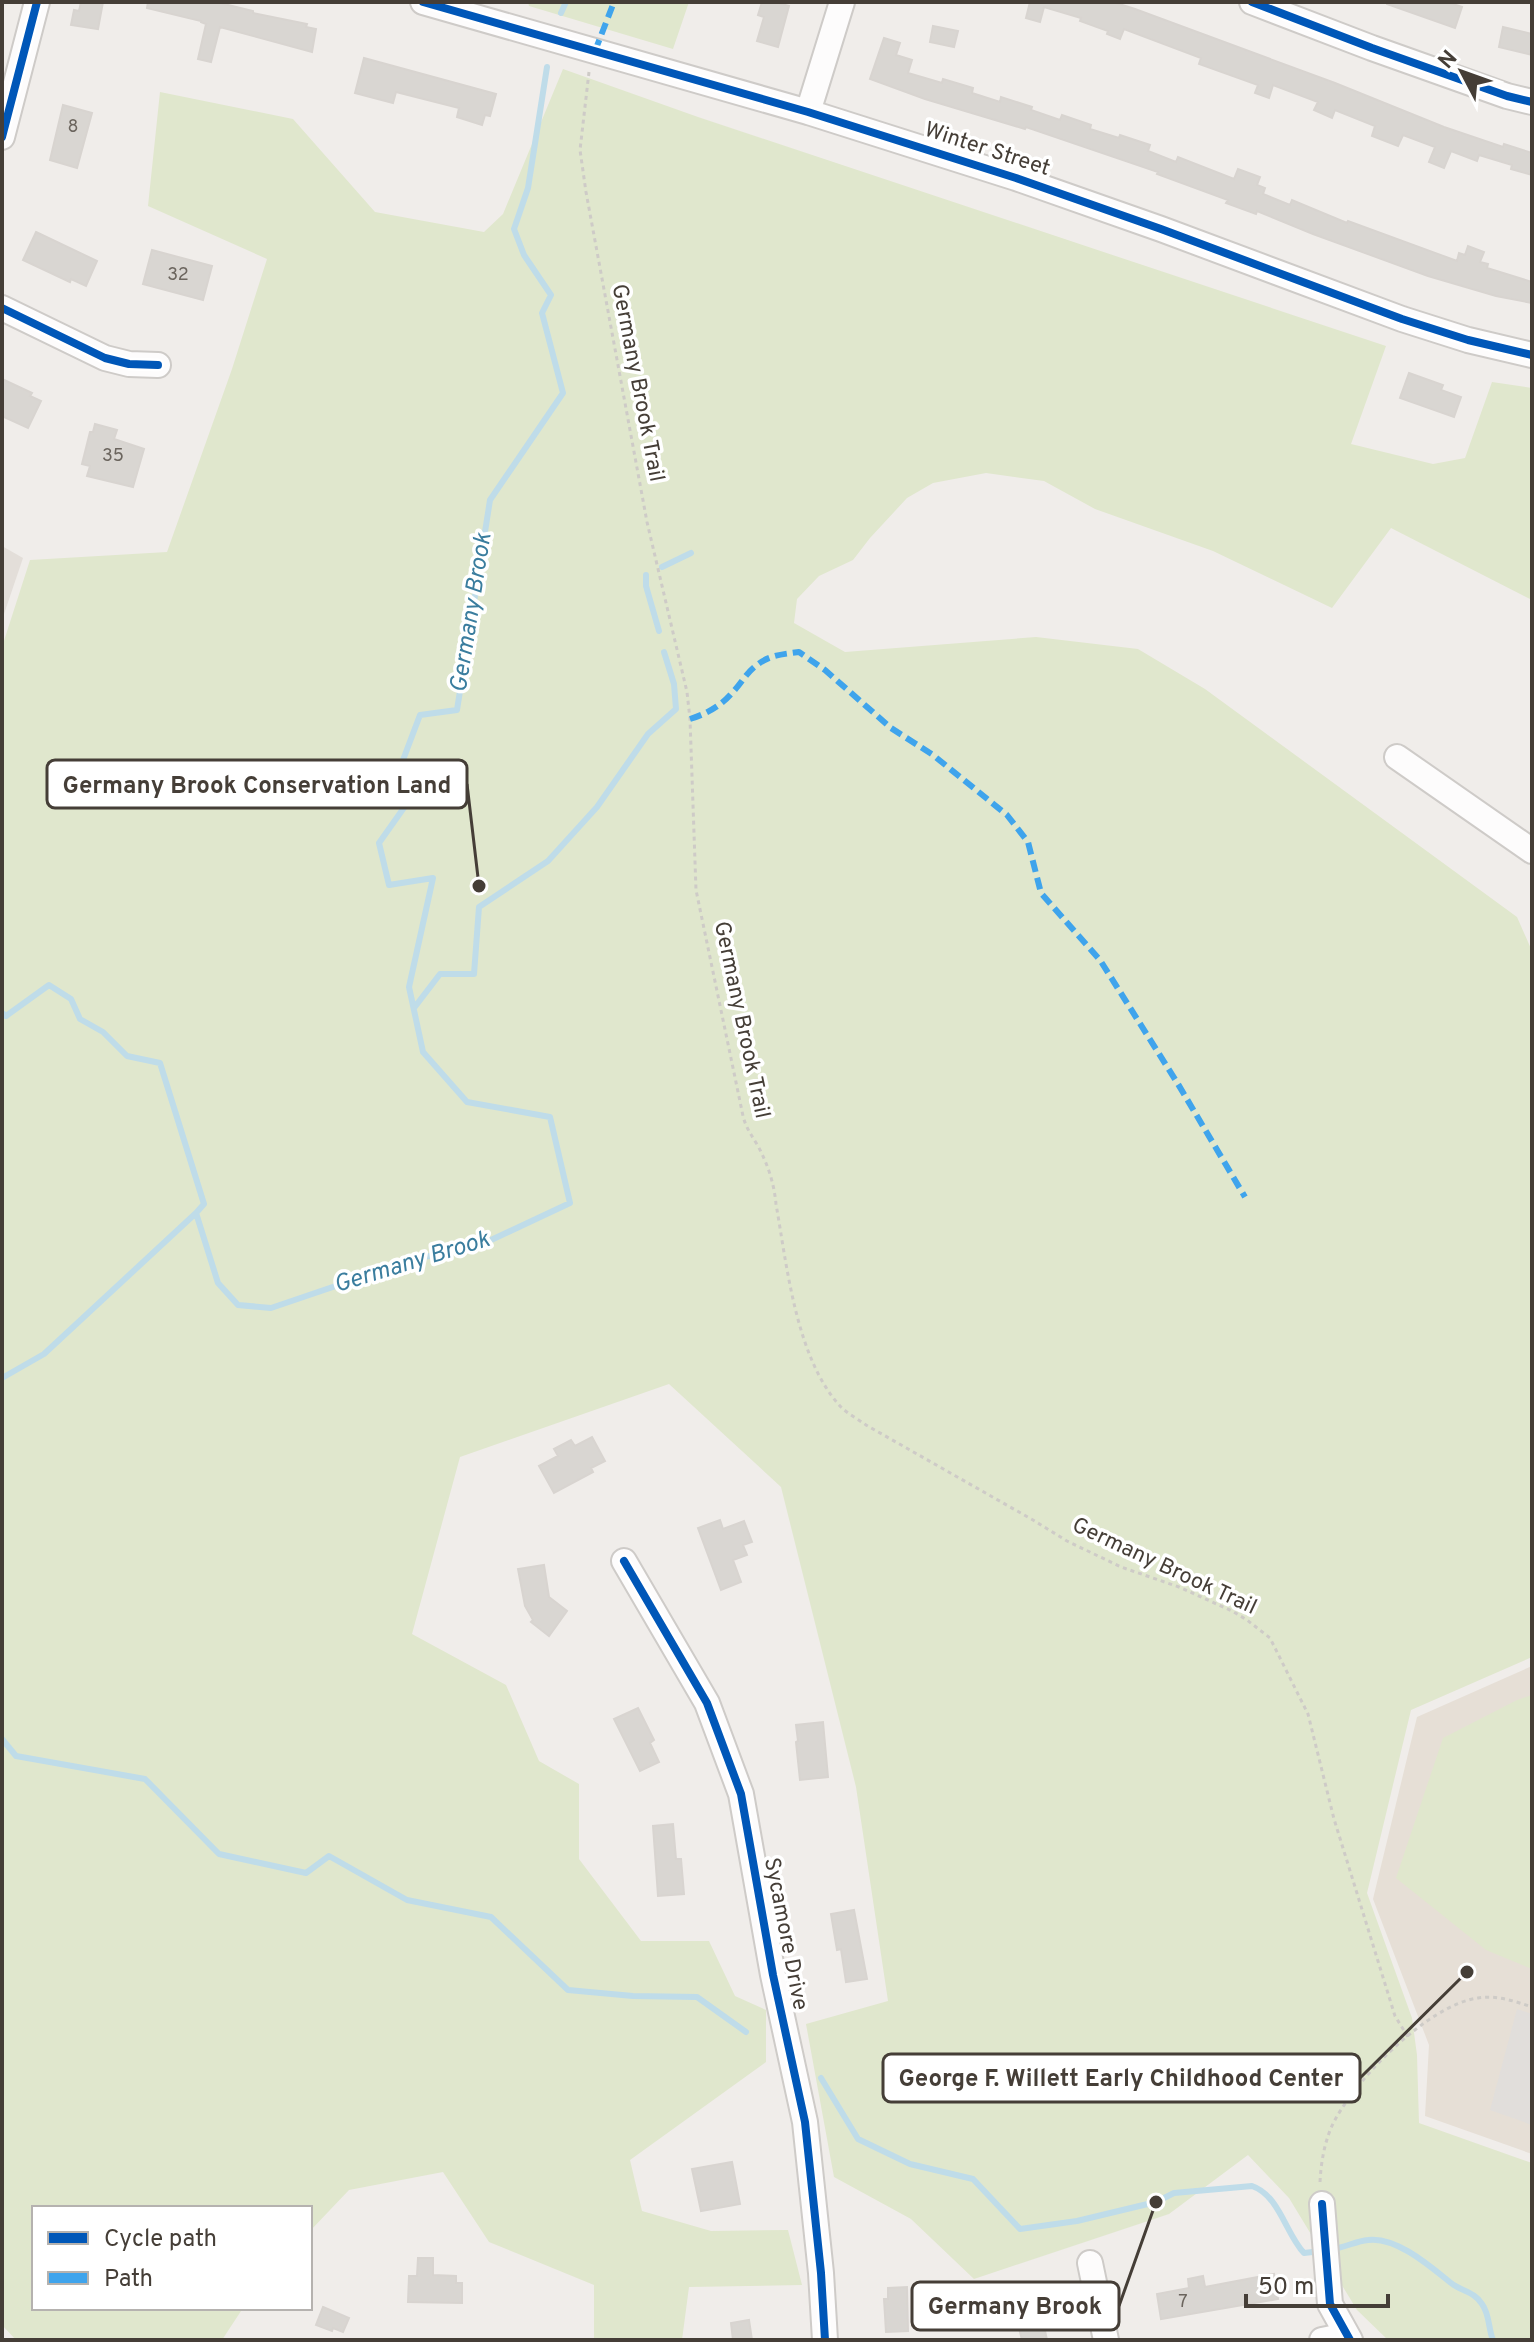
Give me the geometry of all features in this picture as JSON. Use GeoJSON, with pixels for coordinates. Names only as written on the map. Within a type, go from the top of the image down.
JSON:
{"type":"FeatureCollection","features":[{"type":"Feature","properties":{"kind":"street"},"geometry":{"type":"LineString","coordinates":[[2,137],[37,2]]}},
{"type":"Feature","properties":{"kind":"street","name":"Winter Street"},"geometry":{"type":"LineString","coordinates":[[423,2],[808,112],[1016,178],[1402,319],[1468,340],[1532,355]]}},
{"type":"Feature","properties":{"kind":"street"},"geometry":{"type":"LineString","coordinates":[[808,112],[842,2]]}},
{"type":"Feature","properties":{"kind":"street"},"geometry":{"type":"LineString","coordinates":[[1252,2],[1432,70],[1532,102]]}},
{"type":"Feature","properties":{"kind":"street"},"geometry":{"type":"LineString","coordinates":[[2,308],[105,358],[129,364],[158,365]]}},
{"type":"Feature","properties":{"kind":"street"},"geometry":{"type":"LineString","coordinates":[[1397,757],[1532,851]]}},
{"type":"Feature","properties":{"kind":"street","name":"Sycamore Drive"},"geometry":{"type":"LineString","coordinates":[[624,1561],[707,1703],[741,1794],[773,1975],[805,2122],[825,2340]]}},
{"type":"Feature","properties":{"kind":"street"},"geometry":{"type":"LineString","coordinates":[[1322,2213],[1331,2308],[1348,2338],[1322,2340]]}},
{"type":"Feature","properties":{"kind":"street"},"geometry":{"type":"LineString","coordinates":[[1090,2263],[1106,2340]]}},
{"type":"Feature","properties":{"kind":"path"},"geometry":{"type":"LineString","coordinates":[[1322,2213],[1322,2159],[1332,2125],[1374,2068],[1408,2037],[1446,2009],[1468,2000],[1496,1997],[1532,2007]]}},
{"type":"Feature","properties":{"kind":"shaded area"},"geometry":{"type":"Polygon","coordinates":[[[2,546],[23,558],[2,620],[2,546]]]}},
{"type":"Feature","properties":{"kind":"shaded area"},"geometry":{"type":"Polygon","coordinates":[[[1532,1666],[1532,2154],[1425,2116],[1429,2045],[1373,1899],[1417,1717],[1532,1666]]]}},
{"type":"Feature","properties":{"kind":"shaded area"},"geometry":{"type":"Polygon","coordinates":[[[1517,2009],[1532,2014],[1532,2125],[1490,2110],[1517,2009]]]}},
{"type":"Feature","properties":{"kind":"green space"},"geometry":{"type":"Polygon","coordinates":[[[528,2],[689,2],[673,49],[529,6],[528,2]]]}},
{"type":"Feature","properties":{"kind":"green space"},"geometry":{"type":"Polygon","coordinates":[[[563,69],[698,117],[1386,346],[1351,444],[1433,464],[1465,458],[1492,382],[1532,388],[1532,600],[1391,528],[1332,608],[1213,551],[1095,509],[1044,481],[986,473],[933,483],[907,498],[853,560],[819,576],[797,599],[794,623],[845,652],[1036,637],[1138,649],[1205,689],[1517,917],[1532,951],[1532,1657],[1411,1710],[1367,1893],[1412,2018],[1417,2055],[1419,2123],[1532,2163],[1532,2340],[1388,2340],[1357,2310],[1289,2198],[1248,2155],[1169,2214],[974,2279],[911,2219],[834,2177],[806,2024],[888,2001],[856,1787],[781,1487],[669,1384],[460,1457],[412,1634],[506,1685],[539,1761],[579,1784],[579,1859],[641,1941],[709,1941],[735,1996],[766,2010],[766,2062],[630,2160],[642,2211],[711,2231],[788,2230],[802,2285],[689,2287],[682,2340],[594,2340],[594,2285],[489,2242],[443,2172],[349,2190],[312,2229],[312,2206],[32,2206],[32,2310],[242,2310],[222,2340],[16,2340],[2,2325],[2,647],[30,560],[167,552],[232,369],[267,259],[148,206],[160,92],[293,119],[375,212],[484,232],[503,214],[563,69]]]}},
{"type":"Feature","properties":{"kind":"green space"},"geometry":{"type":"Polygon","coordinates":[[[1532,1695],[1532,1969],[1486,1950],[1396,1878],[1443,1738],[1532,1695]]]}},
{"type":"Feature","properties":{"kind":"building"},"geometry":{"type":"Polygon","coordinates":[[[81,2],[103,2],[98,29],[71,25],[74,10],[79,11],[81,2]]]}},
{"type":"Feature","properties":{"kind":"building"},"geometry":{"type":"Polygon","coordinates":[[[148,2],[216,2],[307,24],[306,27],[316,29],[312,52],[220,27],[211,62],[198,59],[206,24],[147,8],[148,2]]]}},
{"type":"Feature","properties":{"kind":"building"},"geometry":{"type":"Polygon","coordinates":[[[762,2],[789,6],[778,47],[757,41],[764,17],[758,15],[762,2]]]}},
{"type":"Feature","properties":{"kind":"building"},"geometry":{"type":"Polygon","coordinates":[[[1030,2],[1113,2],[1135,9],[1444,127],[1503,147],[1504,144],[1532,153],[1532,175],[1479,155],[1477,161],[1451,151],[1444,168],[1429,162],[1435,147],[1403,135],[1398,146],[1372,136],[1375,126],[1335,110],[1332,118],[1314,110],[1318,102],[1273,85],[1269,98],[1255,93],[1258,85],[1199,64],[1201,58],[1124,29],[1120,39],[1080,21],[1081,18],[1044,7],[1040,22],[1026,18],[1030,2]]]}},
{"type":"Feature","properties":{"kind":"building"},"geometry":{"type":"Polygon","coordinates":[[[1387,2],[1447,2],[1462,7],[1455,28],[1387,2]]]}},
{"type":"Feature","properties":{"kind":"building"},"geometry":{"type":"Polygon","coordinates":[[[933,26],[958,31],[954,47],[930,42],[933,26]]]}},
{"type":"Feature","properties":{"kind":"building"},"geometry":{"type":"Polygon","coordinates":[[[1503,27],[1532,34],[1532,55],[1499,47],[1503,27]]]}},
{"type":"Feature","properties":{"kind":"building"},"geometry":{"type":"Polygon","coordinates":[[[884,38],[900,43],[896,55],[912,60],[908,73],[973,88],[972,93],[1000,102],[1001,97],[1060,120],[1062,115],[1091,125],[1090,129],[1150,145],[1148,151],[1176,162],[1178,157],[1234,179],[1238,169],[1260,177],[1257,185],[1265,188],[1263,194],[1290,205],[1292,200],[1347,223],[1457,261],[1459,253],[1465,255],[1468,246],[1484,252],[1480,262],[1488,264],[1487,268],[1532,282],[1532,303],[1428,276],[1257,211],[1256,214],[1226,203],[1228,200],[1158,172],[870,79],[884,38]]]}},
{"type":"Feature","properties":{"kind":"building"},"geometry":{"type":"Polygon","coordinates":[[[364,58],[496,94],[490,116],[485,115],[482,125],[457,117],[459,108],[396,92],[393,103],[355,93],[364,58]]]}},
{"type":"Feature","properties":{"kind":"building"},"geometry":{"type":"Polygon","coordinates":[[[63,105],[92,113],[77,168],[50,160],[63,105]]]}},
{"type":"Feature","properties":{"kind":"building"},"geometry":{"type":"Polygon","coordinates":[[[36,232],[97,261],[86,286],[71,279],[70,282],[23,260],[36,232]]]}},
{"type":"Feature","properties":{"kind":"building"},"geometry":{"type":"Polygon","coordinates":[[[152,250],[212,266],[203,300],[143,284],[152,250]]]}},
{"type":"Feature","properties":{"kind":"building"},"geometry":{"type":"Polygon","coordinates":[[[1409,373],[1443,385],[1441,390],[1461,397],[1454,417],[1400,398],[1409,373]]]}},
{"type":"Feature","properties":{"kind":"building"},"geometry":{"type":"Polygon","coordinates":[[[2,379],[32,393],[30,396],[41,401],[28,428],[2,416],[2,379]]]}},
{"type":"Feature","properties":{"kind":"building"},"geometry":{"type":"Polygon","coordinates":[[[95,424],[117,430],[114,439],[144,449],[133,487],[87,476],[90,466],[82,464],[95,424]]]}},
{"type":"Feature","properties":{"kind":"building"},"geometry":{"type":"Polygon","coordinates":[[[592,1437],[605,1461],[591,1468],[593,1472],[554,1493],[539,1466],[558,1456],[554,1449],[571,1440],[575,1446],[592,1437]]]}},
{"type":"Feature","properties":{"kind":"building"},"geometry":{"type":"Polygon","coordinates":[[[720,1520],[723,1529],[744,1521],[752,1542],[743,1545],[747,1555],[733,1560],[741,1582],[721,1590],[698,1528],[720,1520]]]}},
{"type":"Feature","properties":{"kind":"building"},"geometry":{"type":"Polygon","coordinates":[[[544,1565],[549,1597],[567,1611],[549,1636],[531,1622],[533,1620],[525,1606],[518,1569],[544,1565]]]}},
{"type":"Feature","properties":{"kind":"building"},"geometry":{"type":"Polygon","coordinates":[[[638,1708],[654,1740],[650,1743],[659,1762],[640,1771],[614,1719],[638,1708]]]}},
{"type":"Feature","properties":{"kind":"building"},"geometry":{"type":"Polygon","coordinates":[[[823,1722],[828,1777],[800,1780],[796,1725],[823,1722]]]}},
{"type":"Feature","properties":{"kind":"building"},"geometry":{"type":"Polygon","coordinates":[[[673,1824],[676,1859],[681,1859],[684,1894],[658,1896],[653,1826],[673,1824]]]}},
{"type":"Feature","properties":{"kind":"building"},"geometry":{"type":"Polygon","coordinates":[[[854,1910],[867,1979],[846,1982],[831,1914],[854,1910]]]}},
{"type":"Feature","properties":{"kind":"building"},"geometry":{"type":"Polygon","coordinates":[[[732,2162],[740,2204],[701,2211],[692,2169],[732,2162]]]}},
{"type":"Feature","properties":{"kind":"building"},"geometry":{"type":"Polygon","coordinates":[[[418,2258],[433,2258],[433,2275],[456,2276],[456,2283],[462,2283],[462,2303],[408,2302],[409,2276],[417,2276],[418,2258]]]}},
{"type":"Feature","properties":{"kind":"building"},"geometry":{"type":"Polygon","coordinates":[[[1274,2274],[1278,2299],[1161,2319],[1157,2294],[1189,2288],[1188,2279],[1203,2276],[1205,2287],[1274,2274]]]}},
{"type":"Feature","properties":{"kind":"building"},"geometry":{"type":"Polygon","coordinates":[[[907,2287],[908,2331],[886,2332],[884,2299],[888,2299],[888,2288],[907,2287]]]}},
{"type":"Feature","properties":{"kind":"building"},"geometry":{"type":"Polygon","coordinates":[[[323,2307],[349,2318],[343,2332],[316,2325],[323,2307]]]}},
{"type":"Feature","properties":{"kind":"building"},"geometry":{"type":"Polygon","coordinates":[[[1040,2307],[1047,2340],[1022,2340],[1015,2312],[1040,2307]]]}},
{"type":"Feature","properties":{"kind":"building"},"geometry":{"type":"Polygon","coordinates":[[[749,2320],[752,2340],[733,2340],[731,2323],[749,2320]]]}},
{"type":"Feature","properties":{"kind":"waterway","name":"Germany Brook"},"geometry":{"type":"LineString","coordinates":[[561,13],[566,2]]}},
{"type":"Feature","properties":{"kind":"waterway","name":"Germany Brook"},"geometry":{"type":"LineString","coordinates":[[2,1378],[44,1354],[196,1213],[218,1283],[238,1305],[271,1308],[418,1258],[474,1248],[570,1203],[550,1117],[467,1102],[423,1052],[409,987],[433,878],[389,885],[379,843],[420,785],[403,760],[420,715],[457,710],[490,500],[563,393],[542,313],[551,295],[524,255],[514,229],[528,188],[547,67]]}},
{"type":"Feature","properties":{"kind":"waterway"},"geometry":{"type":"LineString","coordinates":[[662,567],[691,553]]}},
{"type":"Feature","properties":{"kind":"waterway"},"geometry":{"type":"LineString","coordinates":[[646,575],[646,586],[659,631]]}},
{"type":"Feature","properties":{"kind":"waterway"},"geometry":{"type":"LineString","coordinates":[[414,1008],[440,974],[474,974],[479,907],[548,861],[597,807],[648,734],[676,709],[674,684],[664,652]]}},
{"type":"Feature","properties":{"kind":"waterway"},"geometry":{"type":"LineString","coordinates":[[2,1013],[6,1016],[49,985],[71,999],[80,1019],[103,1032],[127,1056],[160,1063],[204,1204],[196,1213]]}},
{"type":"Feature","properties":{"kind":"waterway","name":"Germany Brook"},"geometry":{"type":"LineString","coordinates":[[2,1739],[16,1756],[145,1779],[219,1854],[306,1873],[329,1856],[407,1900],[491,1917],[568,1990],[633,1996],[697,1997],[746,2032]]}},
{"type":"Feature","properties":{"kind":"waterway","name":"Germany Brook"},"geometry":{"type":"LineString","coordinates":[[821,2078],[858,2139],[910,2164],[973,2179],[1020,2229],[1077,2221],[1156,2202],[1174,2193],[1252,2186],[1276,2206],[1304,2253],[1321,2251]]}},
{"type":"Feature","properties":{"kind":"waterway","name":"Germany Brook"},"geometry":{"type":"LineString","coordinates":[[1332,2249],[1368,2240],[1379,2240],[1401,2248],[1479,2300],[1485,2308],[1493,2340]]}},
{"type":"Feature","properties":{"kind":"marked path"},"geometry":{"type":"LineString","coordinates":[[595,51],[614,2]]}},
{"type":"Feature","properties":{"kind":"marked path"},"geometry":{"type":"LineString","coordinates":[[690,719],[723,702],[762,662],[799,652],[825,670],[891,728],[933,755],[1007,815],[1028,842],[1041,893],[1100,960],[1245,1197]]}},
{"type":"Feature","properties":{"kind":"cycle path"},"geometry":{"type":"LineString","coordinates":[[2,137],[37,2]]}},
{"type":"Feature","properties":{"kind":"cycle path"},"geometry":{"type":"LineString","coordinates":[[423,2],[808,112],[1016,178],[1402,319],[1468,340],[1532,355]]}},
{"type":"Feature","properties":{"kind":"cycle path"},"geometry":{"type":"LineString","coordinates":[[1252,2],[1372,48],[1532,102]]}},
{"type":"Feature","properties":{"kind":"cycle path"},"geometry":{"type":"LineString","coordinates":[[2,308],[105,358],[129,364],[158,365]]}},
{"type":"Feature","properties":{"kind":"cycle path"},"geometry":{"type":"LineString","coordinates":[[624,1561],[707,1703],[741,1794],[773,1975],[805,2122],[825,2340]]}},
{"type":"Feature","properties":{"kind":"cycle path"},"geometry":{"type":"LineString","coordinates":[[1322,2204],[1330,2304],[1350,2340]]}},
{"type":"Feature","properties":{"kind":"place","name":"Germany Brook Conservation Land"},"geometry":{"type":"Point","coordinates":[479,886]}},
{"type":"Feature","properties":{"kind":"place","name":"George F. Willett Early Childhood Center"},"geometry":{"type":"Point","coordinates":[1467,1972]}},
{"type":"Feature","properties":{"kind":"place","name":"Germany Brook"},"geometry":{"type":"Point","coordinates":[1156,2202]}}]}
